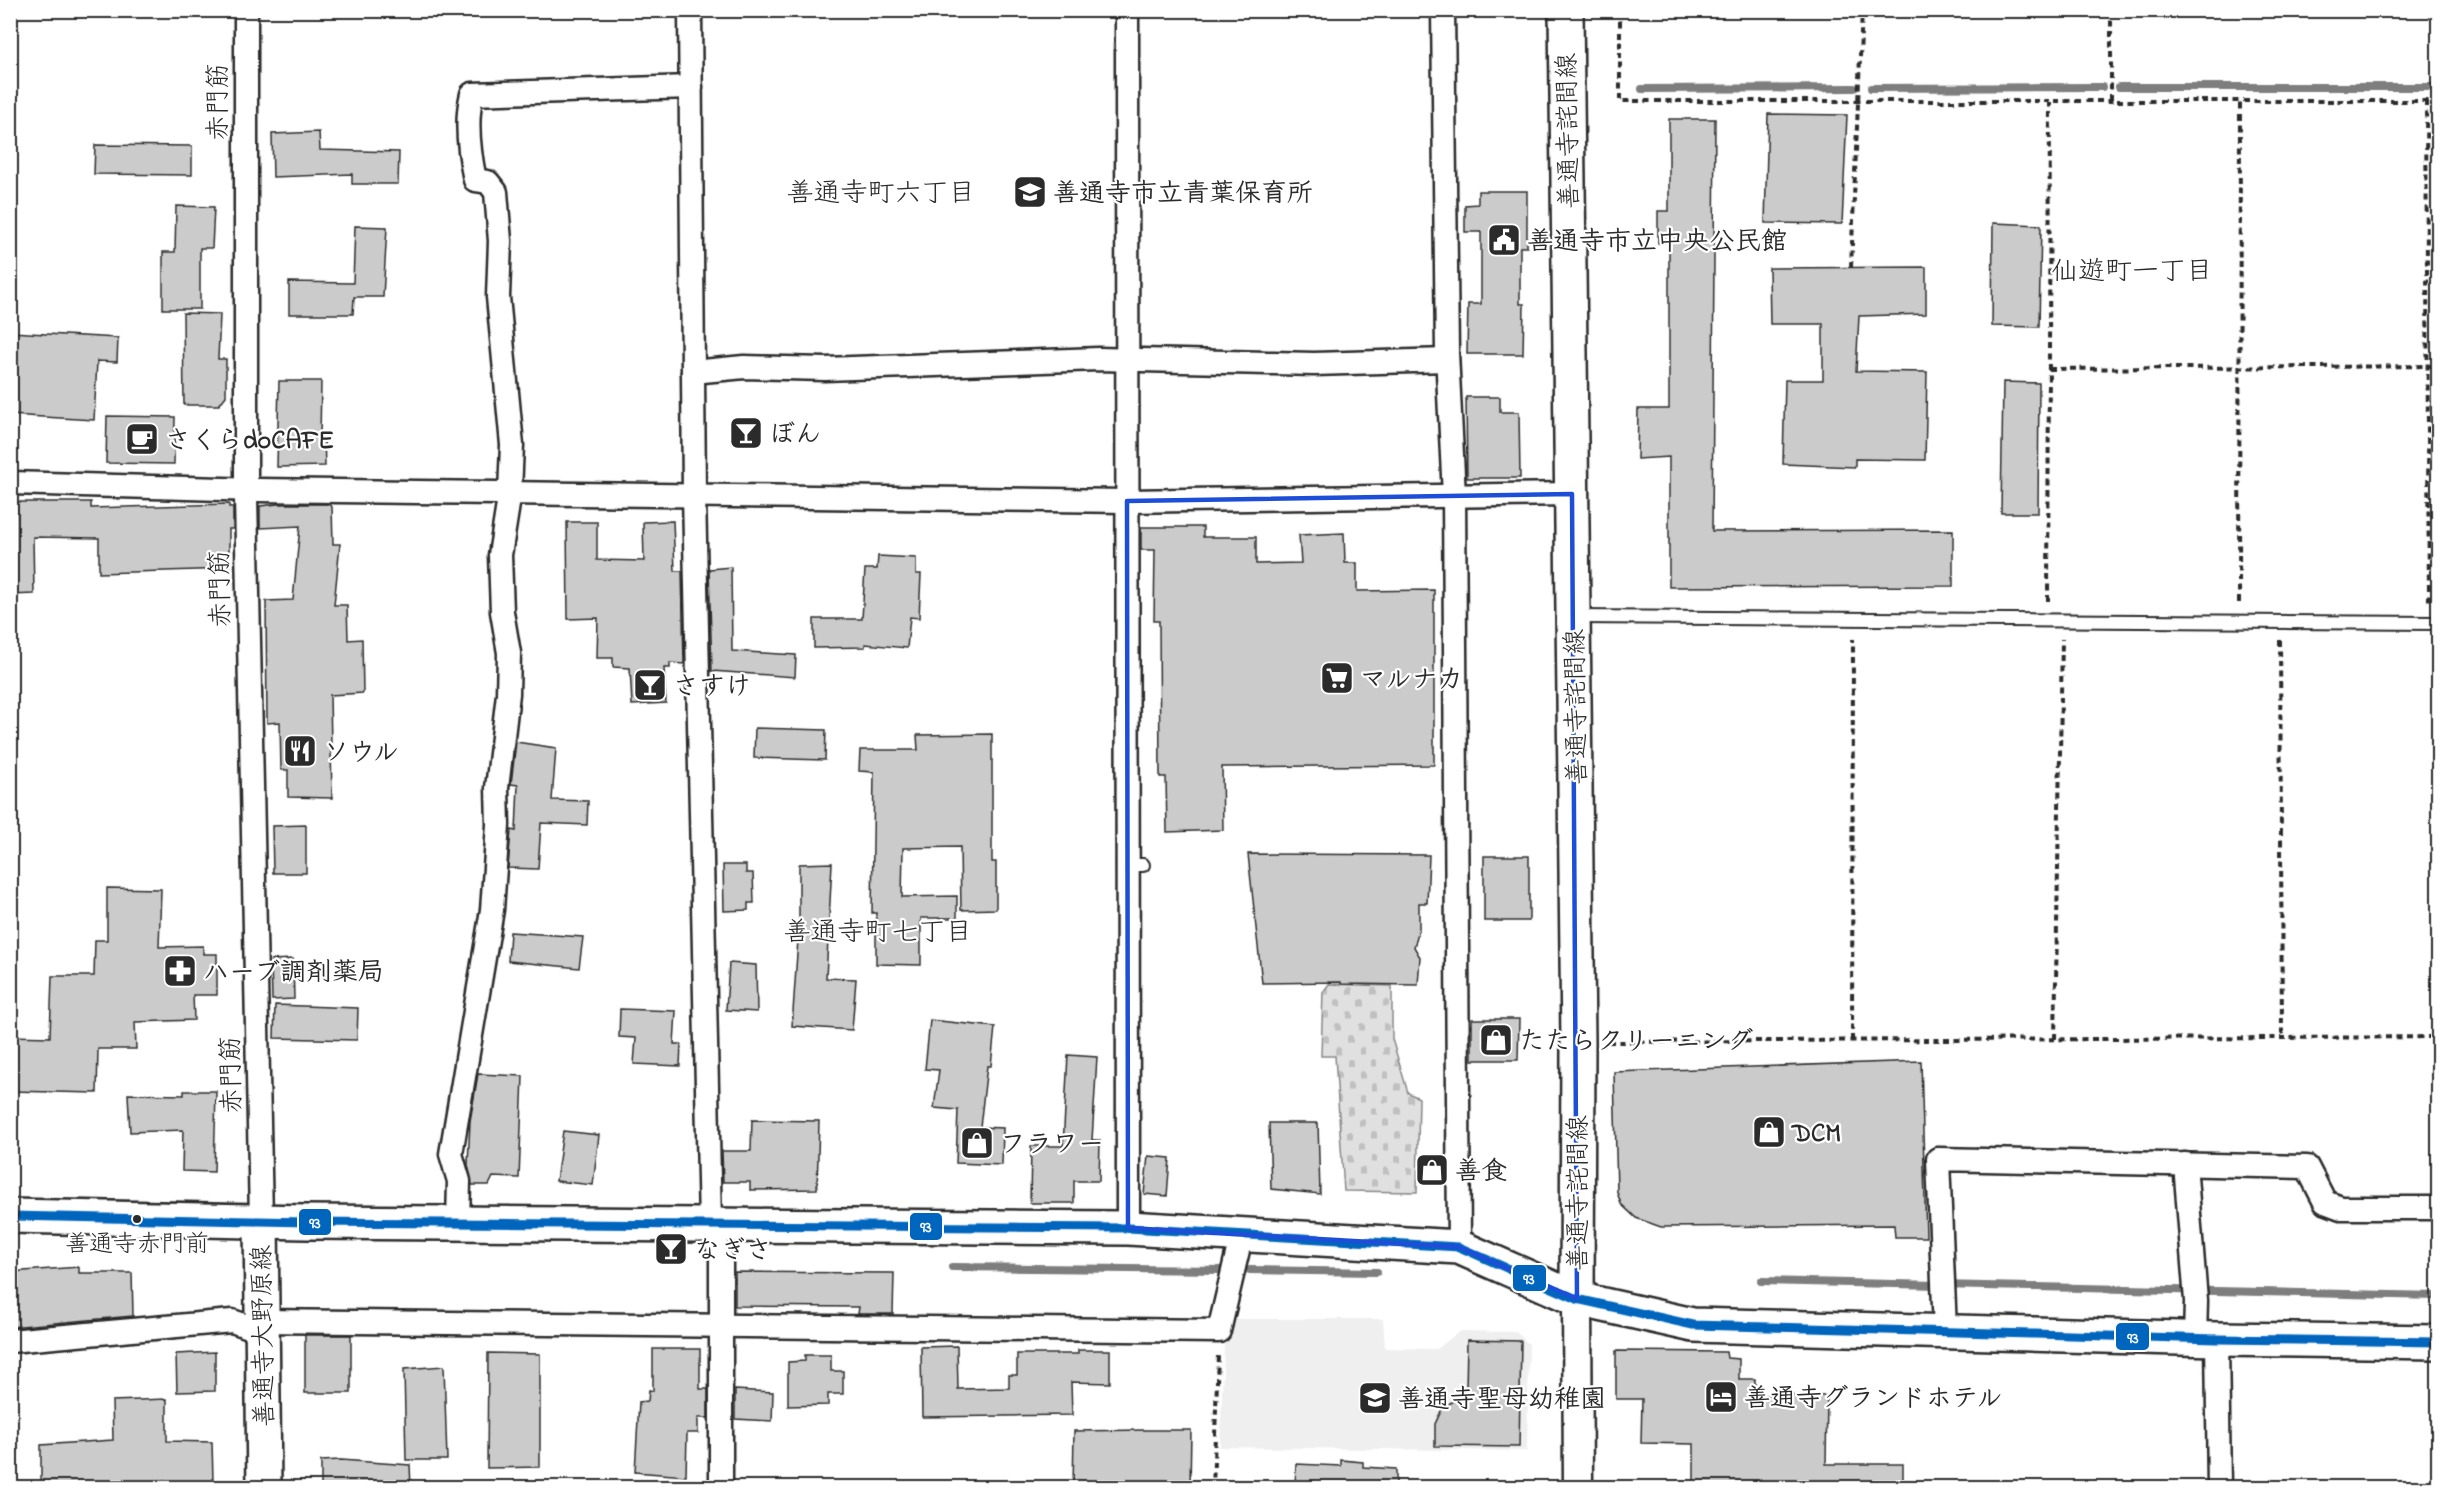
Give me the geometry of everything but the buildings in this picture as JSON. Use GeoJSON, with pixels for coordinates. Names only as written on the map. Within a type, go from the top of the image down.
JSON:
{"type":"FeatureCollection","features":[{"type":"Feature","properties":{"kind":"main road","name":"善通寺詫間線"},"geometry":{"type":"LineString","coordinates":[[261,1219],[458,1223],[1128,1228],[1242,1233],[1459,1247],[1577,1299],[1578,1042],[1566,10]]}},
{"type":"Feature","properties":{"kind":"main road","name":"善通寺大野原線"},"geometry":{"type":"LineString","coordinates":[[10,1216],[261,1219],[264,1488]]}},
{"type":"Feature","properties":{"kind":"main road"},"geometry":{"type":"LineString","coordinates":[[1577,1299],[1693,1325],[2206,1339],[2439,1342]]}},
{"type":"Feature","properties":{"kind":"street","name":"赤門筋"},"geometry":{"type":"LineString","coordinates":[[246,10],[246,488],[261,1219]]}},
{"type":"Feature","properties":{"kind":"street"},"geometry":{"type":"LineString","coordinates":[[690,10],[694,494],[710,1225],[721,1257],[721,1488]]}},
{"type":"Feature","properties":{"kind":"street"},"geometry":{"type":"LineString","coordinates":[[1127,10],[1127,501],[1135,865],[1128,1228]]}},
{"type":"Feature","properties":{"kind":"street"},"geometry":{"type":"LineString","coordinates":[[1443,10],[1447,360],[1454,496],[1459,1247]]}},
{"type":"Feature","properties":{"kind":"street"},"geometry":{"type":"LineString","coordinates":[[458,1223],[459,1181],[451,1154],[492,910],[498,825],[497,788],[508,694],[509,653],[502,612],[500,555],[510,492],[512,445],[498,297],[500,241],[496,192],[488,182],[475,180],[469,154],[469,105],[472,94],[691,87]]}},
{"type":"Feature","properties":{"kind":"street"},"geometry":{"type":"LineString","coordinates":[[693,372],[744,367],[825,369],[1127,359],[1314,364],[1447,360]]}},
{"type":"Feature","properties":{"kind":"street"},"geometry":{"type":"LineString","coordinates":[[10,483],[1127,501],[1572,494]]}},
{"type":"Feature","properties":{"kind":"street"},"geometry":{"type":"LineString","coordinates":[[1946,1331],[1938,1159],[2307,1167],[2325,1202],[2341,1208],[2439,1208]]}},
{"type":"Feature","properties":{"kind":"street"},"geometry":{"type":"LineString","coordinates":[[2185,1164],[2196,1301],[2206,1339],[2220,1488]]}},
{"type":"Feature","properties":{"kind":"street"},"geometry":{"type":"LineString","coordinates":[[10,1341],[232,1321],[261,1326],[709,1325],[721,1327],[1219,1331],[1242,1233]]}},
{"type":"Feature","properties":{"kind":"street"},"geometry":{"type":"LineString","coordinates":[[1577,1299],[1578,1488]]}},
{"type":"Feature","properties":{"kind":"lane"},"geometry":{"type":"LineString","coordinates":[[1574,617],[2434,623]]}},
{"type":"Feature","properties":{"kind":"path"},"geometry":{"type":"LineString","coordinates":[[1620,10],[1620,101],[1860,103],[2439,101]]}},
{"type":"Feature","properties":{"kind":"path"},"geometry":{"type":"LineString","coordinates":[[1851,267],[1857,114],[1860,103],[1862,10]]}},
{"type":"Feature","properties":{"kind":"path"},"geometry":{"type":"LineString","coordinates":[[2111,10],[2111,102]]}},
{"type":"Feature","properties":{"kind":"path"},"geometry":{"type":"LineString","coordinates":[[2426,101],[2427,366],[2434,623]]}},
{"type":"Feature","properties":{"kind":"path"},"geometry":{"type":"LineString","coordinates":[[2239,621],[2240,102]]}},
{"type":"Feature","properties":{"kind":"path"},"geometry":{"type":"LineString","coordinates":[[2047,620],[2050,103]]}},
{"type":"Feature","properties":{"kind":"path"},"geometry":{"type":"LineString","coordinates":[[2049,369],[2439,366]]}},
{"type":"Feature","properties":{"kind":"path"},"geometry":{"type":"LineString","coordinates":[[1852,1041],[1854,619]]}},
{"type":"Feature","properties":{"kind":"path"},"geometry":{"type":"LineString","coordinates":[[2055,1039],[2062,620]]}},
{"type":"Feature","properties":{"kind":"path"},"geometry":{"type":"LineString","coordinates":[[2280,622],[2282,1038]]}},
{"type":"Feature","properties":{"kind":"path"},"geometry":{"type":"LineString","coordinates":[[1605,1042],[2439,1037]]}},
{"type":"Feature","properties":{"kind":"path"},"geometry":{"type":"LineString","coordinates":[[1213,1488],[1219,1331]]}},
{"type":"Feature","properties":{"kind":"highlighted area"},"geometry":{"type":"Polygon","coordinates":[[[1572,494],[1577,1299],[1459,1247],[1128,1228],[1127,501],[1572,494]]]}},
{"type":"Feature","properties":{"kind":"shaded area","name":"善通寺聖母幼稚園"},"geometry":{"type":"Polygon","coordinates":[[[1225,1319],[1383,1319],[1385,1348],[1437,1349],[1460,1331],[1516,1332],[1529,1344],[1527,1451],[1220,1447],[1225,1319]]]}},
{"type":"Feature","properties":{"kind":"green space"},"geometry":{"type":"Polygon","coordinates":[[[1329,984],[1392,986],[1392,1039],[1408,1093],[1419,1098],[1417,1192],[1344,1191],[1335,1056],[1321,1056],[1323,992],[1329,984]]]}},
{"type":"Feature","properties":{"kind":"waterway"},"geometry":{"type":"LineString","coordinates":[[1871,88],[2102,87]]}},
{"type":"Feature","properties":{"kind":"waterway"},"geometry":{"type":"LineString","coordinates":[[2119,87],[2438,87]]}},
{"type":"Feature","properties":{"kind":"waterway"},"geometry":{"type":"LineString","coordinates":[[1642,89],[1854,88]]}},
{"type":"Feature","properties":{"kind":"waterway"},"geometry":{"type":"LineString","coordinates":[[952,1267],[1222,1270]]}},
{"type":"Feature","properties":{"kind":"waterway"},"geometry":{"type":"LineString","coordinates":[[1250,1270],[1377,1272]]}},
{"type":"Feature","properties":{"kind":"waterway"},"geometry":{"type":"LineString","coordinates":[[1761,1281],[2438,1296]]}},
{"type":"Feature","properties":{"kind":"transit line","name":"93"},"geometry":{"type":"LineString","coordinates":[[10,1216],[306,1222],[1128,1228],[1459,1247],[1577,1299],[1693,1325],[2217,1339],[2438,1342]]}},
{"type":"Feature","properties":{"kind":"place","name":"善通寺市立青葉保育所"},"geometry":{"type":"Point","coordinates":[1030,192]}},
{"type":"Feature","properties":{"kind":"place","name":"善通寺市立中央公民館"},"geometry":{"type":"Point","coordinates":[1504,240]}},
{"type":"Feature","properties":{"kind":"place","name":"ぼん"},"geometry":{"type":"Point","coordinates":[746,433]}},
{"type":"Feature","properties":{"kind":"place","name":"さくらdoCAFE"},"geometry":{"type":"Point","coordinates":[142,439]}},
{"type":"Feature","properties":{"kind":"place","name":"マルナカ"},"geometry":{"type":"Point","coordinates":[1337,678]}},
{"type":"Feature","properties":{"kind":"place","name":"さすけ"},"geometry":{"type":"Point","coordinates":[650,685]}},
{"type":"Feature","properties":{"kind":"place","name":"ソウル"},"geometry":{"type":"Point","coordinates":[300,751]}},
{"type":"Feature","properties":{"kind":"place","name":"ハーブ調剤薬局"},"geometry":{"type":"Point","coordinates":[180,971]}},
{"type":"Feature","properties":{"kind":"place","name":"たたらクリーニング"},"geometry":{"type":"Point","coordinates":[1496,1040]}},
{"type":"Feature","properties":{"kind":"place","name":"DCM"},"geometry":{"type":"Point","coordinates":[1769,1132]}},
{"type":"Feature","properties":{"kind":"place","name":"フラワー"},"geometry":{"type":"Point","coordinates":[977,1143]}},
{"type":"Feature","properties":{"kind":"place","name":"善食"},"geometry":{"type":"Point","coordinates":[1432,1170]}},
{"type":"Feature","properties":{"kind":"place","name":"善通寺赤門前"},"geometry":{"type":"Point","coordinates":[137,1219]}},
{"type":"Feature","properties":{"kind":"place","name":"なぎさ"},"geometry":{"type":"Point","coordinates":[671,1249]}},
{"type":"Feature","properties":{"kind":"place","name":"善通寺グランドホテル"},"geometry":{"type":"Point","coordinates":[1721,1397]}},
{"type":"Feature","properties":{"kind":"place","name":"善通寺聖母幼稚園"},"geometry":{"type":"Point","coordinates":[1375,1398]}},
{"type":"Feature","properties":{"kind":"district","name":"善通寺町六丁目"},"geometry":{"type":"Point","coordinates":[881,192]}},
{"type":"Feature","properties":{"kind":"district","name":"仙遊町一丁目"},"geometry":{"type":"Point","coordinates":[2132,270]}},
{"type":"Feature","properties":{"kind":"district","name":"善通寺町七丁目"},"geometry":{"type":"Point","coordinates":[878,931]}}]}
